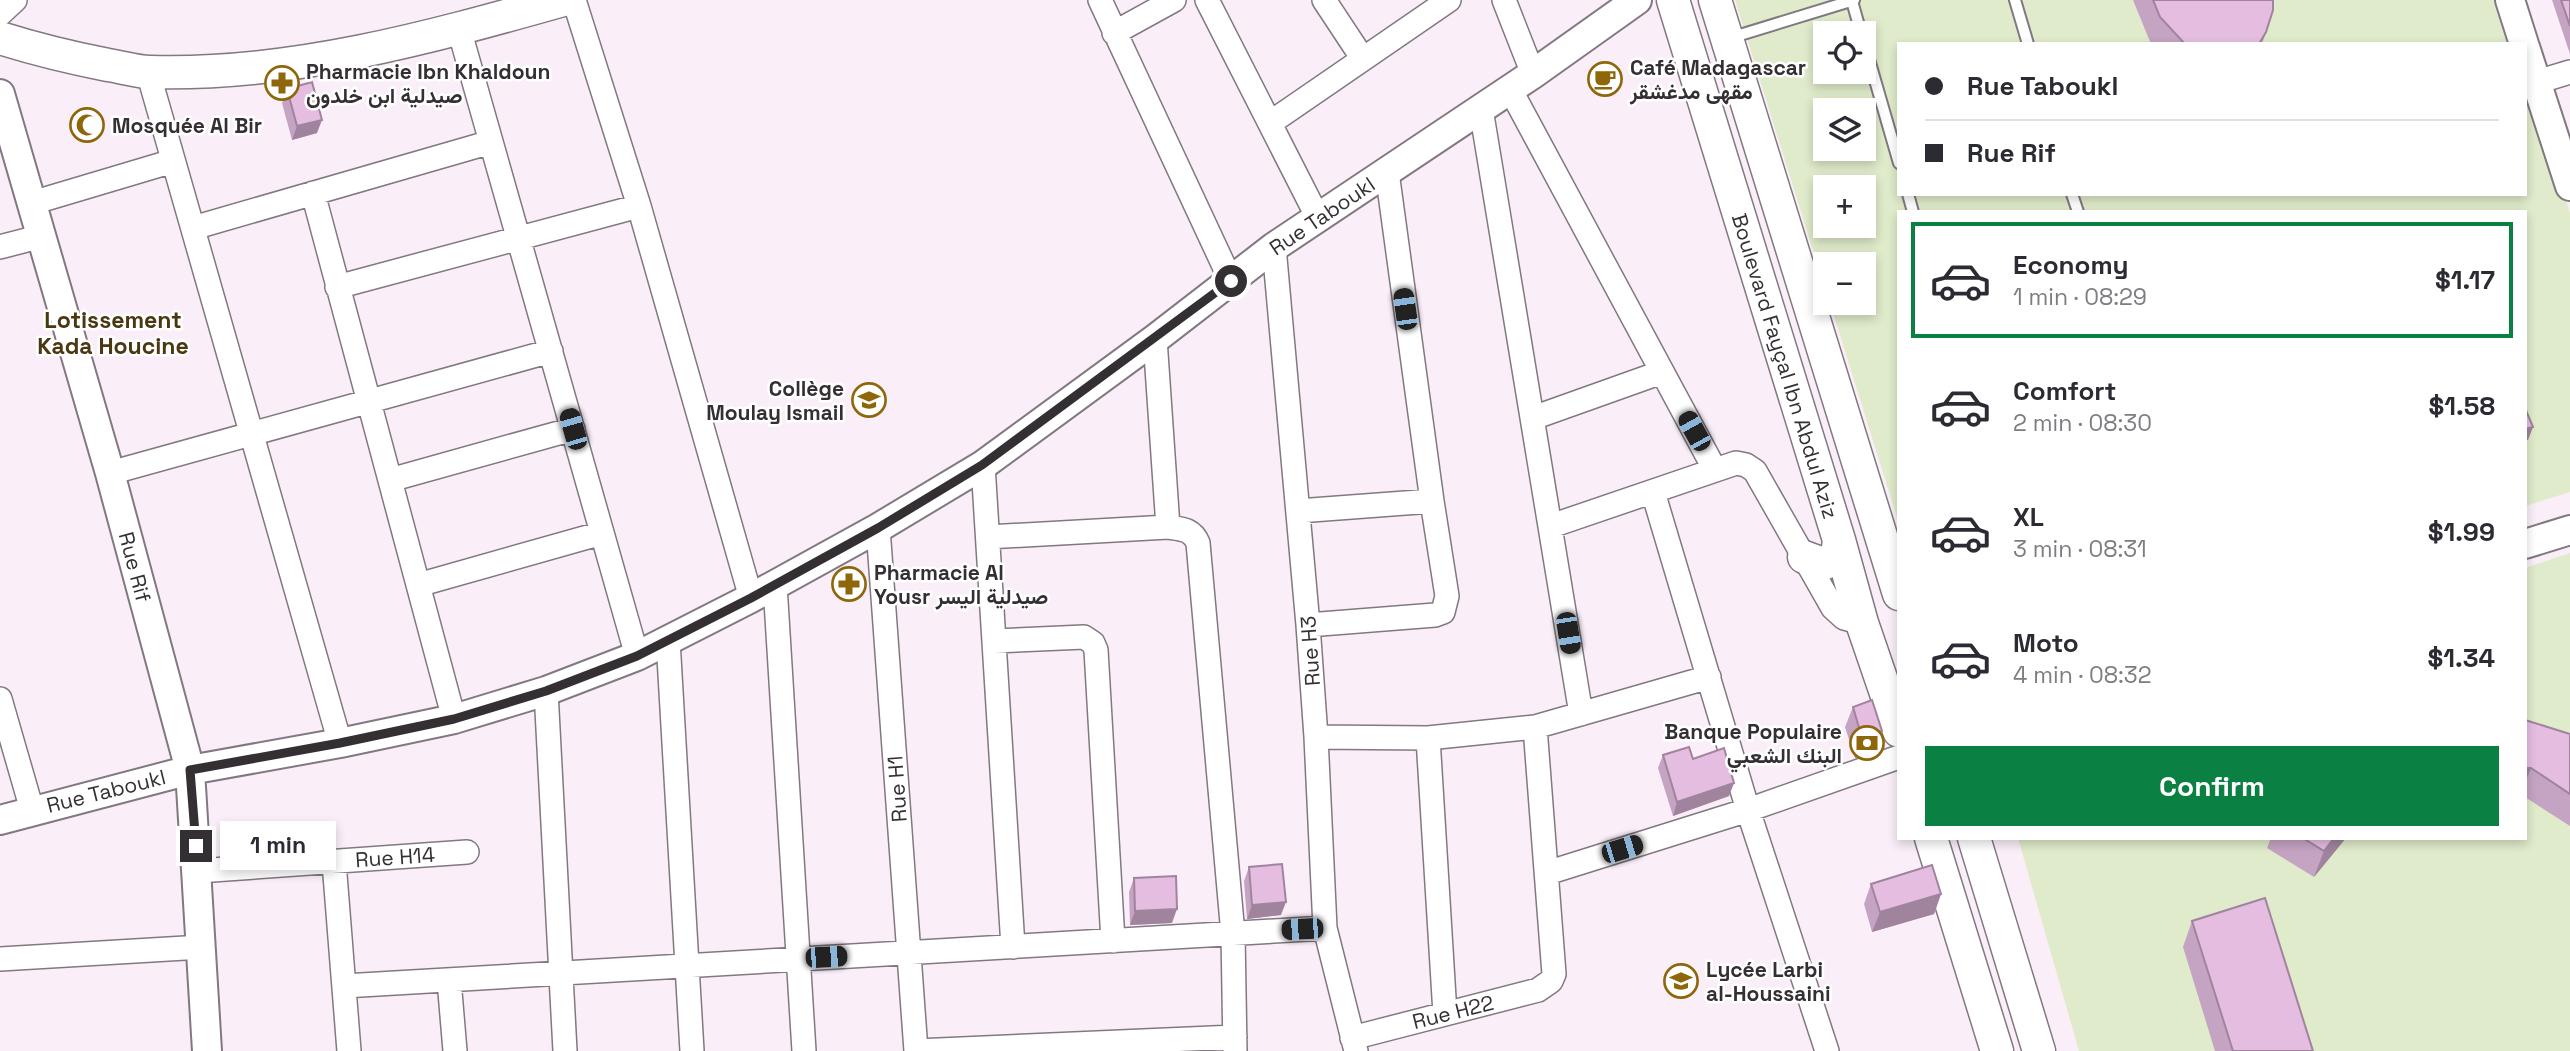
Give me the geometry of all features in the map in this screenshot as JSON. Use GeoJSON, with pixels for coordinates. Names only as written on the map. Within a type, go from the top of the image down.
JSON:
{"type":"FeatureCollection","features":[{"type":"Feature","properties":{"kind":"main road"},"geometry":{"type":"LineString","coordinates":[[0,38],[68,57],[148,72],[291,64],[459,29],[494,14],[563,0]]}},
{"type":"Feature","properties":{"kind":"main road","name":"Boulevard Fayçal Ibn Abdul Aziz"},"geometry":{"type":"LineString","coordinates":[[1673,0],[1862,623],[1897,724]]}},
{"type":"Feature","properties":{"kind":"main road","name":"Boulevard Fayçal Ibn Abdul Aziz"},"geometry":{"type":"LineString","coordinates":[[1715,0],[1897,588]]}},
{"type":"Feature","properties":{"kind":"main road"},"geometry":{"type":"LineString","coordinates":[[1804,557],[1823,564],[1837,556],[1839,540]]}},
{"type":"Feature","properties":{"kind":"main road"},"geometry":{"type":"LineString","coordinates":[[1932,840],[1997,1051]]}},
{"type":"Feature","properties":{"kind":"main road"},"geometry":{"type":"LineString","coordinates":[[1975,840],[2039,1051]]}},
{"type":"Feature","properties":{"kind":"street"},"geometry":{"type":"LineString","coordinates":[[0,14],[15,0]]}},
{"type":"Feature","properties":{"kind":"street"},"geometry":{"type":"LineString","coordinates":[[574,0],[763,591],[799,959],[804,1051]]}},
{"type":"Feature","properties":{"kind":"street"},"geometry":{"type":"LineString","coordinates":[[1100,0],[1231,281]]}},
{"type":"Feature","properties":{"kind":"street"},"geometry":{"type":"LineString","coordinates":[[1114,33],[1174,0]]}},
{"type":"Feature","properties":{"kind":"street"},"geometry":{"type":"LineString","coordinates":[[1207,0],[1318,218]]}},
{"type":"Feature","properties":{"kind":"street"},"geometry":{"type":"LineString","coordinates":[[1324,0],[1363,59]]}},
{"type":"Feature","properties":{"kind":"street"},"geometry":{"type":"LineString","coordinates":[[1270,123],[1449,0]]}},
{"type":"Feature","properties":{"kind":"street"},"geometry":{"type":"LineString","coordinates":[[1504,0],[1521,82],[1662,372],[1716,470]]}},
{"type":"Feature","properties":{"kind":"street","name":"Rue Taboukl"},"geometry":{"type":"LineString","coordinates":[[0,820],[190,770],[454,719],[546,691],[637,656],[878,528],[982,465],[1155,339],[1275,247],[1521,82],[1637,0]]}},
{"type":"Feature","properties":{"kind":"street"},"geometry":{"type":"LineString","coordinates":[[2510,0],[2524,42]]}},
{"type":"Feature","properties":{"kind":"street"},"geometry":{"type":"LineString","coordinates":[[459,29],[637,656]]}},
{"type":"Feature","properties":{"kind":"street"},"geometry":{"type":"LineString","coordinates":[[2527,51],[2570,186]]}},
{"type":"Feature","properties":{"kind":"street"},"geometry":{"type":"LineString","coordinates":[[148,72],[340,743]]}},
{"type":"Feature","properties":{"kind":"street"},"geometry":{"type":"LineString","coordinates":[[2537,82],[2570,72]]}},
{"type":"Feature","properties":{"kind":"street","name":"Rue Rif"},"geometry":{"type":"LineString","coordinates":[[0,94],[110,473],[190,770],[207,1051]]}},
{"type":"Feature","properties":{"kind":"street"},"geometry":{"type":"LineString","coordinates":[[1481,109],[1581,714]]}},
{"type":"Feature","properties":{"kind":"street"},"geometry":{"type":"LineString","coordinates":[[193,228],[491,142]]}},
{"type":"Feature","properties":{"kind":"street"},"geometry":{"type":"LineString","coordinates":[[32,203],[173,161]]}},
{"type":"Feature","properties":{"kind":"street"},"geometry":{"type":"LineString","coordinates":[[1308,625],[1435,615],[1443,612],[1447,596],[1387,172]]}},
{"type":"Feature","properties":{"kind":"street"},"geometry":{"type":"LineString","coordinates":[[313,194],[454,719]]}},
{"type":"Feature","properties":{"kind":"street"},"geometry":{"type":"LineString","coordinates":[[337,287],[639,206]]}},
{"type":"Feature","properties":{"kind":"street"},"geometry":{"type":"LineString","coordinates":[[0,247],[42,236]]}},
{"type":"Feature","properties":{"kind":"street","name":"Rue H3"},"geometry":{"type":"LineString","coordinates":[[1275,247],[1308,625],[1325,928],[1354,1044]]}},
{"type":"Feature","properties":{"kind":"street"},"geometry":{"type":"LineString","coordinates":[[1155,339],[1168,527]]}},
{"type":"Feature","properties":{"kind":"street"},"geometry":{"type":"LineString","coordinates":[[110,473],[551,351]]}},
{"type":"Feature","properties":{"kind":"street"},"geometry":{"type":"LineString","coordinates":[[1533,418],[1662,372]]}},
{"type":"Feature","properties":{"kind":"street"},"geometry":{"type":"LineString","coordinates":[[390,480],[573,429]]}},
{"type":"Feature","properties":{"kind":"street"},"geometry":{"type":"LineString","coordinates":[[1551,526],[1736,463],[1746,465],[1755,471],[1838,613],[1844,618],[1862,623]]}},
{"type":"Feature","properties":{"kind":"street"},"geometry":{"type":"LineString","coordinates":[[982,465],[1013,947]]}},
{"type":"Feature","properties":{"kind":"street"},"geometry":{"type":"LineString","coordinates":[[1653,492],[1748,810],[1827,1051]]}},
{"type":"Feature","properties":{"kind":"street"},"geometry":{"type":"LineString","coordinates":[[1298,511],[1432,501]]}},
{"type":"Feature","properties":{"kind":"street"},"geometry":{"type":"LineString","coordinates":[[916,1051],[1235,1044],[1233,934],[1198,543],[1191,532],[1168,527],[988,537]]}},
{"type":"Feature","properties":{"kind":"street","name":"Rue H1"},"geometry":{"type":"LineString","coordinates":[[878,528],[916,1051]]}},
{"type":"Feature","properties":{"kind":"street"},"geometry":{"type":"LineString","coordinates":[[2527,543],[2570,530]]}},
{"type":"Feature","properties":{"kind":"street"},"geometry":{"type":"LineString","coordinates":[[418,585],[602,533]]}},
{"type":"Feature","properties":{"kind":"street"},"geometry":{"type":"LineString","coordinates":[[994,641],[1084,637],[1093,643],[1096,650],[1113,941]]}},
{"type":"Feature","properties":{"kind":"street"},"geometry":{"type":"LineString","coordinates":[[668,640],[692,1051]]}},
{"type":"Feature","properties":{"kind":"street"},"geometry":{"type":"LineString","coordinates":[[1316,737],[1428,738],[1535,727],[1709,677]]}},
{"type":"Feature","properties":{"kind":"street"},"geometry":{"type":"LineString","coordinates":[[546,691],[565,1051]]}},
{"type":"Feature","properties":{"kind":"street"},"geometry":{"type":"LineString","coordinates":[[0,699],[32,810]]}},
{"type":"Feature","properties":{"kind":"street"},"geometry":{"type":"LineString","coordinates":[[1535,727],[1547,873],[1748,810],[1897,758]]}},
{"type":"Feature","properties":{"kind":"street"},"geometry":{"type":"LineString","coordinates":[[1428,738],[1445,1014]]}},
{"type":"Feature","properties":{"kind":"street","name":"Rue H14"},"geometry":{"type":"LineString","coordinates":[[198,871],[467,852]]}},
{"type":"Feature","properties":{"kind":"street"},"geometry":{"type":"LineString","coordinates":[[334,862],[349,1051]]}},
{"type":"Feature","properties":{"kind":"street","name":"Rue H22"},"geometry":{"type":"LineString","coordinates":[[1354,1044],[1445,1014],[1538,990],[1551,981],[1554,974],[1547,873]]}},
{"type":"Feature","properties":{"kind":"street"},"geometry":{"type":"LineString","coordinates":[[344,986],[1325,928]]}},
{"type":"Feature","properties":{"kind":"street"},"geometry":{"type":"LineString","coordinates":[[0,959],[202,947]]}},
{"type":"Feature","properties":{"kind":"street"},"geometry":{"type":"LineString","coordinates":[[449,980],[454,1051]]}},
{"type":"Feature","properties":{"kind":"lane"},"geometry":{"type":"LineString","coordinates":[[1727,38],[1853,0],[1858,21]]}},
{"type":"Feature","properties":{"kind":"lane"},"geometry":{"type":"LineString","coordinates":[[2015,0],[2027,42]]}},
{"type":"Feature","properties":{"kind":"lane"},"geometry":{"type":"LineString","coordinates":[[1876,83],[1897,156]]}},
{"type":"Feature","properties":{"kind":"green space"},"geometry":{"type":"Polygon","coordinates":[[[1735,0],[2504,0],[2517,42],[1897,42],[1897,196],[2527,196],[2527,74],[2570,213],[2570,492],[2527,505],[2527,210],[1897,210],[1897,518],[1834,315],[1876,315],[1876,252],[1813,252],[1735,0]]]}},
{"type":"Feature","properties":{"kind":"green space"},"geometry":{"type":"Polygon","coordinates":[[[2570,553],[2570,1051],[2079,1051],[2019,840],[2527,840],[2527,567],[2570,553]]]}},
{"type":"Feature","properties":{"kind":"building"},"geometry":{"type":"Polygon","coordinates":[[[2153,0],[2273,0],[2273,10],[2260,42],[2183,42],[2160,17],[2153,0]]]}},
{"type":"Feature","properties":{"kind":"building"},"geometry":{"type":"Polygon","coordinates":[[[2561,0],[2570,0],[2570,26],[2561,0]]]}},
{"type":"Feature","properties":{"kind":"building"},"geometry":{"type":"Polygon","coordinates":[[[312,82],[322,120],[297,126],[287,89],[312,82]]]}},
{"type":"Feature","properties":{"kind":"building"},"geometry":{"type":"Polygon","coordinates":[[[2527,413],[2533,427],[2527,428],[2527,413]]]}},
{"type":"Feature","properties":{"kind":"building"},"geometry":{"type":"Polygon","coordinates":[[[1872,700],[1882,731],[1862,738],[1853,707],[1872,700]]]}},
{"type":"Feature","properties":{"kind":"building"},"geometry":{"type":"Polygon","coordinates":[[[2527,721],[2570,734],[2570,794],[2527,768],[2527,721]]]}},
{"type":"Feature","properties":{"kind":"building"},"geometry":{"type":"Polygon","coordinates":[[[1689,747],[1693,759],[1724,748],[1734,783],[1677,802],[1663,755],[1689,747]]]}},
{"type":"Feature","properties":{"kind":"building"},"geometry":{"type":"Polygon","coordinates":[[[2306,840],[2332,840],[2324,851],[2306,840]]]}},
{"type":"Feature","properties":{"kind":"building"},"geometry":{"type":"Polygon","coordinates":[[[1282,864],[1286,902],[1252,905],[1249,867],[1282,864]]]}},
{"type":"Feature","properties":{"kind":"building"},"geometry":{"type":"Polygon","coordinates":[[[1932,865],[1941,894],[1880,912],[1871,884],[1932,865]]]}},
{"type":"Feature","properties":{"kind":"building"},"geometry":{"type":"Polygon","coordinates":[[[1176,876],[1177,909],[1135,911],[1134,878],[1176,876]]]}},
{"type":"Feature","properties":{"kind":"building"},"geometry":{"type":"Polygon","coordinates":[[[2265,898],[2313,1051],[2233,1051],[2192,921],[2265,898]]]}},
{"type":"Feature","properties":{"kind":"place","name":"Café Madagascar مقهى مدغشقر"},"geometry":{"type":"Point","coordinates":[1605,79]}},
{"type":"Feature","properties":{"kind":"place","name":"Pharmacie Ibn Khaldoun صيدلية ابن خلدون"},"geometry":{"type":"Point","coordinates":[282,83]}},
{"type":"Feature","properties":{"kind":"place","name":"Mosquée Al Bir"},"geometry":{"type":"Point","coordinates":[87,125]}},
{"type":"Feature","properties":{"kind":"place","name":"Collège Moulay Ismail"},"geometry":{"type":"Point","coordinates":[869,400]}},
{"type":"Feature","properties":{"kind":"place","name":"Pharmacie Al Yousr صيدلية اليسر"},"geometry":{"type":"Point","coordinates":[849,584]}},
{"type":"Feature","properties":{"kind":"place","name":"Banque Populaire البنك الشعبي"},"geometry":{"type":"Point","coordinates":[1867,743]}},
{"type":"Feature","properties":{"kind":"place","name":"Lycée Larbi al-Houssaini"},"geometry":{"type":"Point","coordinates":[1681,981]}},
{"type":"Feature","properties":{"kind":"district","name":"Lotissement Kada Houcine"},"geometry":{"type":"Point","coordinates":[113,333]}},
{"type":"Feature","properties":{"kind":"route"},"geometry":{"type":"LineString","coordinates":[[196,846],[190,770],[454,719],[546,691],[637,656],[751,598],[878,528],[982,465],[1231,281]]}}]}
